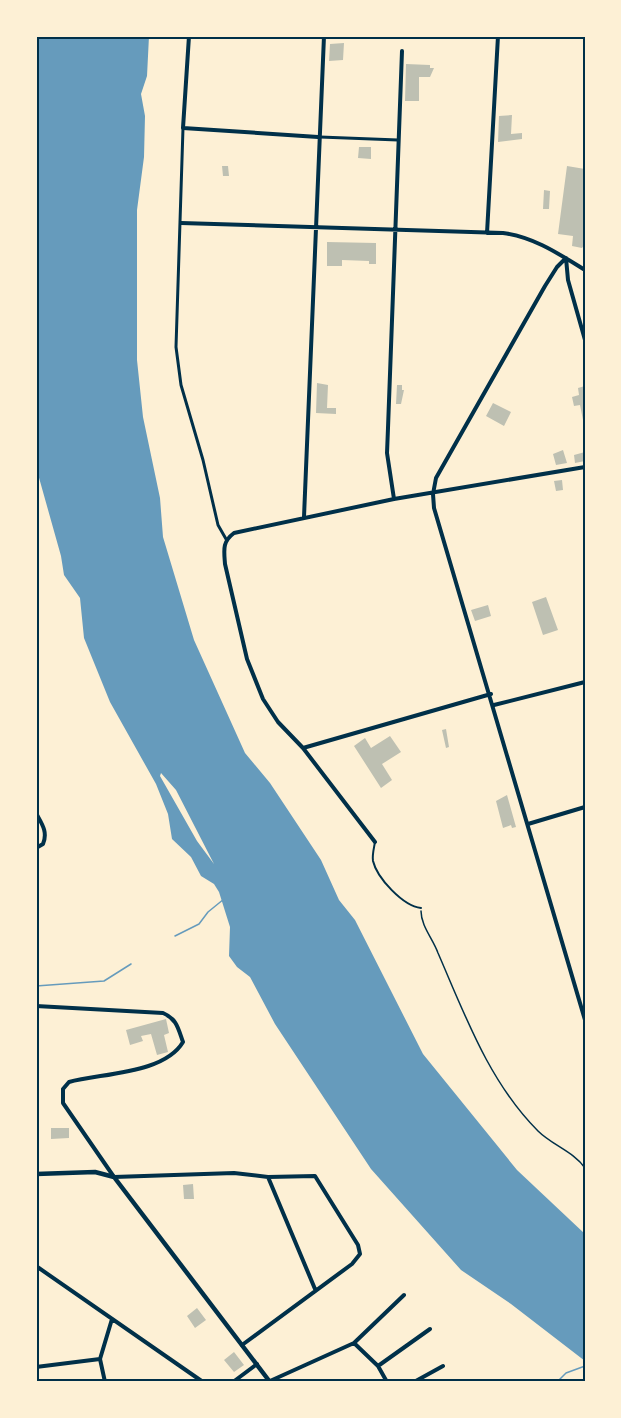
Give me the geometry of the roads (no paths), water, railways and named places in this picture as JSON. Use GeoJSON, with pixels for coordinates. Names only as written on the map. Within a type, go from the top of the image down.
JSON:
{"type":"FeatureCollection","features":[{"type":"Feature","properties":{"kind":"street"},"geometry":{"type":"LineString","coordinates":[[189,36],[183,128],[176,347],[180,385],[203,460],[218,525],[226,538]]}},
{"type":"Feature","properties":{"kind":"street"},"geometry":{"type":"LineString","coordinates":[[304,517],[318,136],[324,36]]}},
{"type":"Feature","properties":{"kind":"street"},"geometry":{"type":"LineString","coordinates":[[487,233],[498,36]]}},
{"type":"Feature","properties":{"kind":"street"},"geometry":{"type":"LineString","coordinates":[[394,499],[387,453],[402,51]]}},
{"type":"Feature","properties":{"kind":"street"},"geometry":{"type":"LineString","coordinates":[[183,128],[398,140]]}},
{"type":"Feature","properties":{"kind":"street"},"geometry":{"type":"LineString","coordinates":[[181,223],[487,233],[525,238],[567,258],[585,270]]}},
{"type":"Feature","properties":{"kind":"street"},"geometry":{"type":"LineString","coordinates":[[567,258],[568,280],[585,340]]}},
{"type":"Feature","properties":{"kind":"street"},"geometry":{"type":"LineString","coordinates":[[567,258],[557,267],[545,286],[436,478],[433,494],[437,519],[491,694],[585,1020]]}},
{"type":"Feature","properties":{"kind":"street"},"geometry":{"type":"LineString","coordinates":[[375,842],[303,748],[278,722],[254,680],[225,564],[226,538],[234,533],[394,499],[585,467]]}},
{"type":"Feature","properties":{"kind":"street"},"geometry":{"type":"LineString","coordinates":[[494,705],[585,682]]}},
{"type":"Feature","properties":{"kind":"street"},"geometry":{"type":"LineString","coordinates":[[303,748],[491,694]]}},
{"type":"Feature","properties":{"kind":"street"},"geometry":{"type":"LineString","coordinates":[[528,824],[585,807]]}},
{"type":"Feature","properties":{"kind":"street"},"geometry":{"type":"LineString","coordinates":[[36,813],[45,830],[44,842],[36,848]]}},
{"type":"Feature","properties":{"kind":"street"},"geometry":{"type":"LineString","coordinates":[[36,1006],[163,1013],[173,1018],[183,1042],[174,1053],[146,1066],[107,1076],[88,1077],[69,1082],[63,1089],[63,1103],[114,1177],[270,1382],[354,1342],[404,1295]]}},
{"type":"Feature","properties":{"kind":"street"},"geometry":{"type":"LineString","coordinates":[[36,1174],[95,1172],[114,1177],[234,1173],[268,1177],[315,1176],[358,1245],[360,1254],[352,1264],[315,1289],[242,1345]]}},
{"type":"Feature","properties":{"kind":"street"},"geometry":{"type":"LineString","coordinates":[[268,1177],[315,1289]]}},
{"type":"Feature","properties":{"kind":"street"},"geometry":{"type":"LineString","coordinates":[[36,1266],[203,1382]]}},
{"type":"Feature","properties":{"kind":"street"},"geometry":{"type":"LineString","coordinates":[[105,1382],[100,1359],[112,1319]]}},
{"type":"Feature","properties":{"kind":"street"},"geometry":{"type":"LineString","coordinates":[[378,1366],[430,1329]]}},
{"type":"Feature","properties":{"kind":"street"},"geometry":{"type":"LineString","coordinates":[[354,1342],[378,1366],[387,1382]]}},
{"type":"Feature","properties":{"kind":"street"},"geometry":{"type":"LineString","coordinates":[[36,1367],[100,1359]]}},
{"type":"Feature","properties":{"kind":"street"},"geometry":{"type":"LineString","coordinates":[[233,1382],[257,1365]]}},
{"type":"Feature","properties":{"kind":"street"},"geometry":{"type":"LineString","coordinates":[[414,1382],[443,1366]]}},
{"type":"Feature","properties":{"kind":"lane"},"geometry":{"type":"LineString","coordinates":[[375,842],[372,858],[376,868],[398,895],[413,907],[421,908]]}},
{"type":"Feature","properties":{"kind":"water"},"geometry":{"type":"Polygon","coordinates":[[[36,36],[149,36],[147,76],[141,94],[145,116],[144,157],[137,210],[137,360],[143,417],[160,498],[163,537],[194,640],[245,753],[270,783],[321,860],[339,900],[355,920],[423,1054],[517,1170],[585,1234],[585,1361],[511,1304],[461,1270],[371,1169],[275,1024],[250,977],[237,967],[229,956],[230,927],[219,892],[214,884],[201,876],[191,857],[172,839],[168,814],[156,784],[110,702],[84,638],[80,598],[64,575],[61,556],[36,467],[36,36]],[[161,773],[160,776],[197,841],[214,864],[176,790],[161,773]]]}},
{"type":"Feature","properties":{"kind":"waterway"},"geometry":{"type":"LineString","coordinates":[[175,936],[199,924],[208,912],[224,899]]}},
{"type":"Feature","properties":{"kind":"waterway"},"geometry":{"type":"LineString","coordinates":[[36,986],[104,981],[131,964]]}},
{"type":"Feature","properties":{"kind":"waterway"},"geometry":{"type":"LineString","coordinates":[[557,1382],[566,1373],[585,1366]]}}]}
